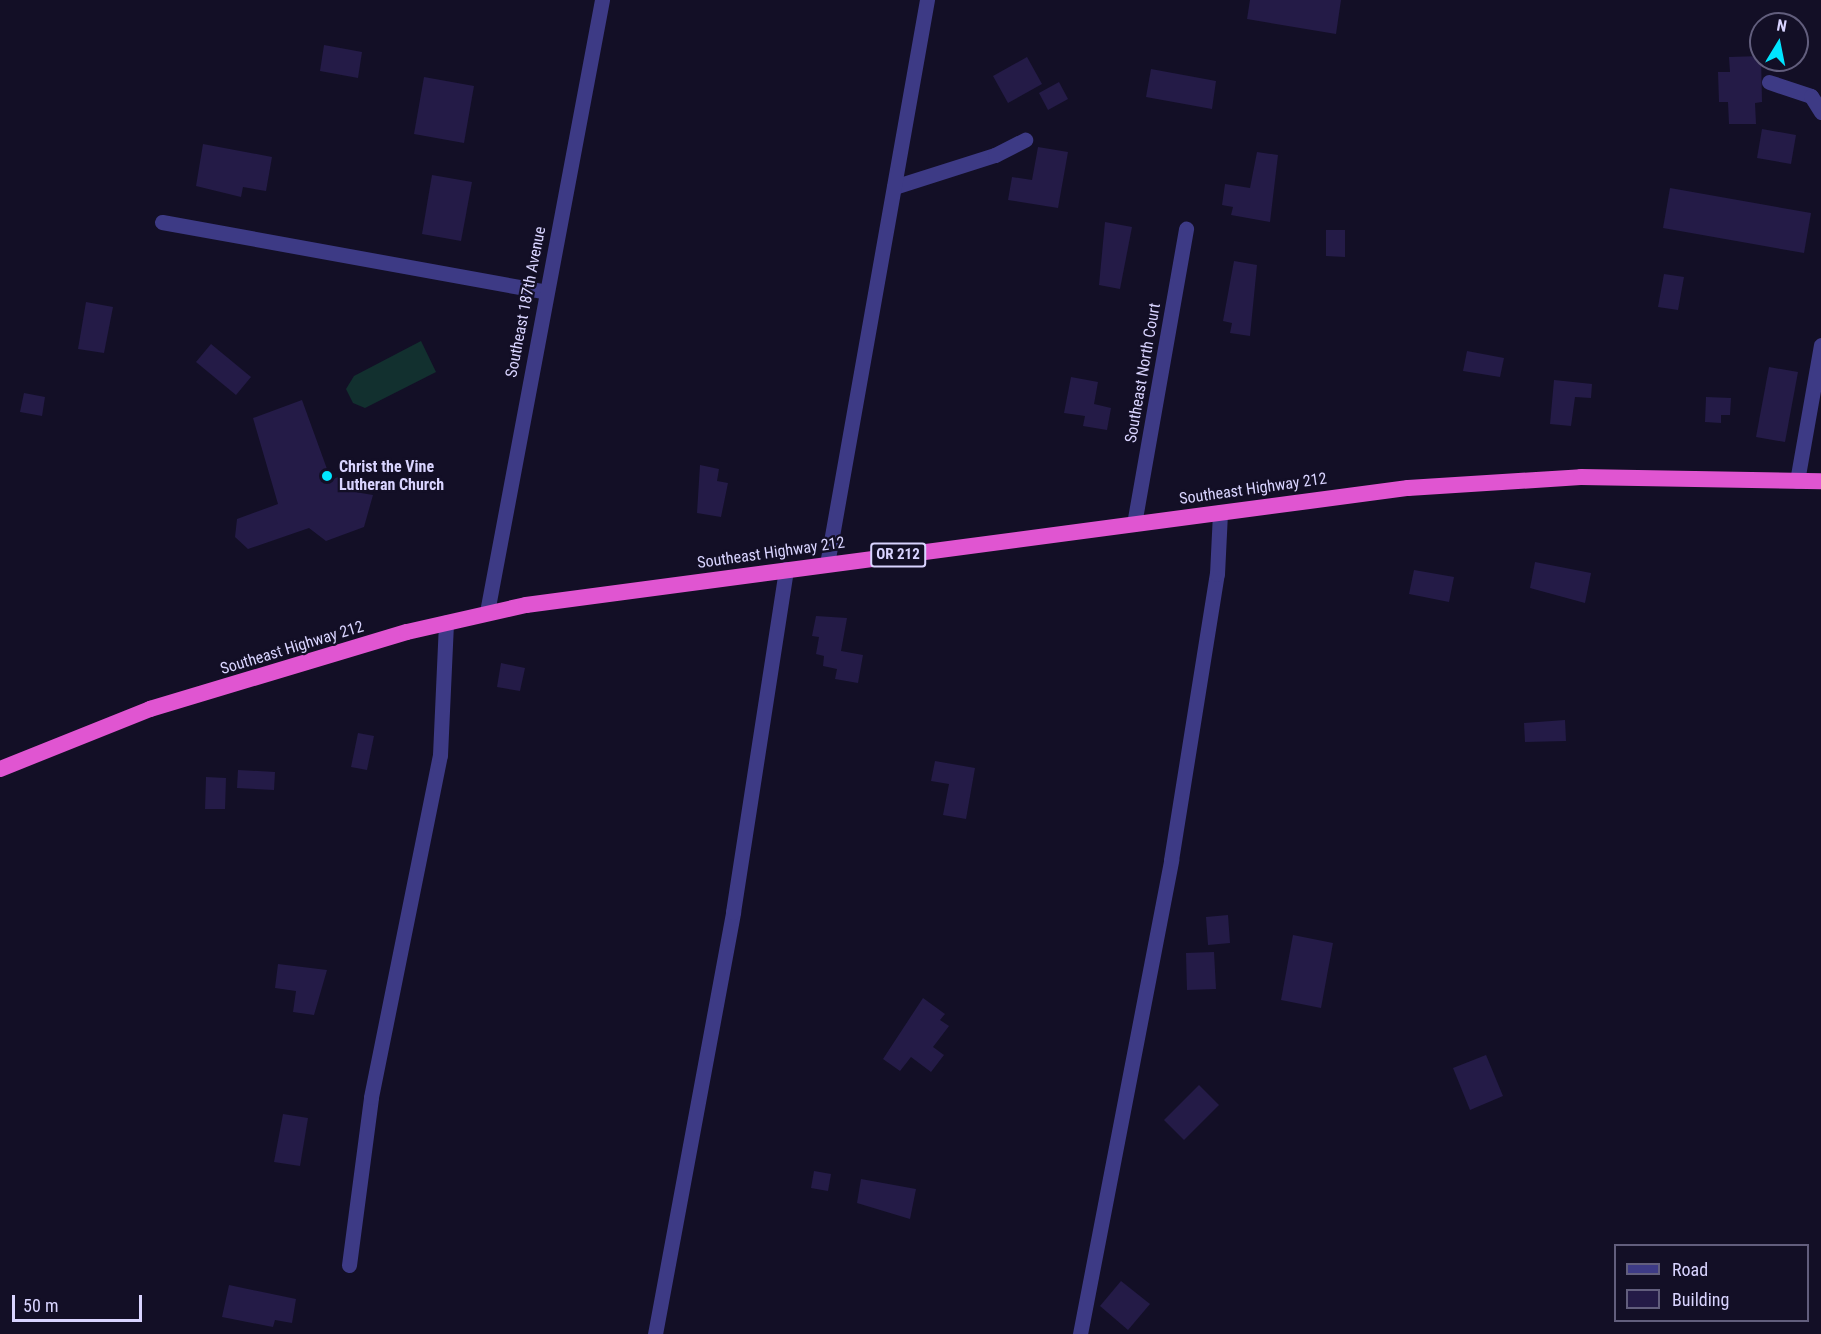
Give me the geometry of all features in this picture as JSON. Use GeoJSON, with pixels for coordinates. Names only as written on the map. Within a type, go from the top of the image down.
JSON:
{"type":"FeatureCollection","features":[{"type":"Feature","properties":{"kind":"highway","name":"Southeast Highway 212"},"geometry":{"type":"LineString","coordinates":[[0,769],[141,712],[487,612],[786,569],[1220,512],[1516,479],[1821,481]]}},
{"type":"Feature","properties":{"kind":"street","name":"Southeast 187th Avenue"},"geometry":{"type":"LineString","coordinates":[[487,612],[602,0]]}},
{"type":"Feature","properties":{"kind":"street"},"geometry":{"type":"LineString","coordinates":[[828,564],[927,0]]}},
{"type":"Feature","properties":{"kind":"street"},"geometry":{"type":"LineString","coordinates":[[1769,82],[1811,96],[1821,112]]}},
{"type":"Feature","properties":{"kind":"street"},"geometry":{"type":"LineString","coordinates":[[894,187],[994,155],[1025,140]]}},
{"type":"Feature","properties":{"kind":"street"},"geometry":{"type":"LineString","coordinates":[[162,222],[546,292]]}},
{"type":"Feature","properties":{"kind":"street","name":"Southeast North Court"},"geometry":{"type":"LineString","coordinates":[[1134,524],[1186,229]]}},
{"type":"Feature","properties":{"kind":"street"},"geometry":{"type":"LineString","coordinates":[[1797,481],[1821,345]]}},
{"type":"Feature","properties":{"kind":"street"},"geometry":{"type":"LineString","coordinates":[[1080,1334],[1171,860],[1217,574],[1220,512]]}},
{"type":"Feature","properties":{"kind":"street"},"geometry":{"type":"LineString","coordinates":[[655,1334],[733,912],[786,569]]}},
{"type":"Feature","properties":{"kind":"street"},"geometry":{"type":"LineString","coordinates":[[349,1265],[371,1097],[383,1059],[440,755],[446,622]]}},
{"type":"Feature","properties":{"kind":"green space"},"geometry":{"type":"Polygon","coordinates":[[[421,341],[436,372],[365,408],[353,403],[346,389],[354,376],[421,341]]]}},
{"type":"Feature","properties":{"kind":"building"},"geometry":{"type":"Polygon","coordinates":[[[1250,0],[1341,0],[1336,34],[1247,19],[1250,0]]]}},
{"type":"Feature","properties":{"kind":"building"},"geometry":{"type":"Polygon","coordinates":[[[324,45],[362,52],[358,78],[320,71],[324,45]]]}},
{"type":"Feature","properties":{"kind":"building"},"geometry":{"type":"Polygon","coordinates":[[[1749,56],[1749,72],[1761,72],[1762,102],[1755,103],[1756,124],[1729,124],[1728,102],[1719,102],[1718,72],[1730,72],[1729,57],[1749,56]]]}},
{"type":"Feature","properties":{"kind":"building"},"geometry":{"type":"Polygon","coordinates":[[[1027,57],[1042,84],[1008,103],[993,76],[1027,57]]]}},
{"type":"Feature","properties":{"kind":"building"},"geometry":{"type":"Polygon","coordinates":[[[1151,69],[1216,81],[1212,109],[1146,97],[1151,69]]]}},
{"type":"Feature","properties":{"kind":"building"},"geometry":{"type":"Polygon","coordinates":[[[424,77],[474,86],[464,143],[414,134],[424,77]]]}},
{"type":"Feature","properties":{"kind":"building"},"geometry":{"type":"Polygon","coordinates":[[[1059,82],[1068,99],[1048,110],[1039,93],[1059,82]]]}},
{"type":"Feature","properties":{"kind":"building"},"geometry":{"type":"Polygon","coordinates":[[[1762,129],[1796,135],[1791,164],[1757,158],[1762,129]]]}},
{"type":"Feature","properties":{"kind":"building"},"geometry":{"type":"Polygon","coordinates":[[[203,144],[272,157],[266,191],[243,187],[241,197],[196,186],[203,144]]]}},
{"type":"Feature","properties":{"kind":"building"},"geometry":{"type":"Polygon","coordinates":[[[1038,147],[1068,152],[1058,208],[1008,200],[1012,177],[1032,180],[1038,147]]]}},
{"type":"Feature","properties":{"kind":"building"},"geometry":{"type":"Polygon","coordinates":[[[1257,152],[1278,155],[1270,222],[1231,215],[1233,207],[1222,205],[1225,184],[1250,188],[1257,152]]]}},
{"type":"Feature","properties":{"kind":"building"},"geometry":{"type":"Polygon","coordinates":[[[432,175],[472,182],[461,241],[422,234],[432,175]]]}},
{"type":"Feature","properties":{"kind":"building"},"geometry":{"type":"Polygon","coordinates":[[[1670,188],[1811,213],[1804,253],[1663,228],[1670,188]]]}},
{"type":"Feature","properties":{"kind":"building"},"geometry":{"type":"Polygon","coordinates":[[[1105,222],[1132,227],[1120,289],[1099,285],[1105,222]]]}},
{"type":"Feature","properties":{"kind":"building"},"geometry":{"type":"Polygon","coordinates":[[[1326,230],[1345,230],[1345,257],[1326,256],[1326,230]]]}},
{"type":"Feature","properties":{"kind":"building"},"geometry":{"type":"Polygon","coordinates":[[[1234,261],[1257,265],[1250,336],[1230,333],[1232,323],[1223,321],[1234,261]]]}},
{"type":"Feature","properties":{"kind":"building"},"geometry":{"type":"Polygon","coordinates":[[[1664,274],[1684,277],[1678,310],[1658,307],[1664,274]]]}},
{"type":"Feature","properties":{"kind":"building"},"geometry":{"type":"Polygon","coordinates":[[[86,302],[113,307],[104,353],[78,349],[86,302]]]}},
{"type":"Feature","properties":{"kind":"building"},"geometry":{"type":"Polygon","coordinates":[[[211,344],[251,377],[236,395],[196,362],[211,344]]]}},
{"type":"Feature","properties":{"kind":"building"},"geometry":{"type":"Polygon","coordinates":[[[1467,351],[1504,358],[1500,377],[1463,371],[1467,351]]]}},
{"type":"Feature","properties":{"kind":"building"},"geometry":{"type":"Polygon","coordinates":[[[1769,367],[1798,372],[1785,442],[1756,437],[1769,367]]]}},
{"type":"Feature","properties":{"kind":"building"},"geometry":{"type":"Polygon","coordinates":[[[1071,377],[1098,382],[1094,404],[1111,408],[1107,430],[1083,426],[1085,416],[1064,413],[1071,377]]]}},
{"type":"Feature","properties":{"kind":"building"},"geometry":{"type":"Polygon","coordinates":[[[1554,380],[1592,384],[1591,398],[1575,397],[1571,426],[1550,424],[1554,380]]]}},
{"type":"Feature","properties":{"kind":"building"},"geometry":{"type":"Polygon","coordinates":[[[24,393],[45,397],[42,416],[20,412],[24,393]]]}},
{"type":"Feature","properties":{"kind":"building"},"geometry":{"type":"Polygon","coordinates":[[[1706,397],[1731,398],[1730,415],[1721,415],[1721,423],[1705,422],[1706,397]]]}},
{"type":"Feature","properties":{"kind":"building"},"geometry":{"type":"Polygon","coordinates":[[[302,400],[331,480],[338,477],[355,492],[373,495],[364,527],[326,541],[309,528],[248,549],[235,537],[237,519],[278,504],[253,418],[302,400]]]}},
{"type":"Feature","properties":{"kind":"building"},"geometry":{"type":"Polygon","coordinates":[[[700,465],[719,469],[717,481],[728,483],[721,517],[697,513],[700,465]]]}},
{"type":"Feature","properties":{"kind":"building"},"geometry":{"type":"Polygon","coordinates":[[[1535,562],[1591,573],[1585,603],[1530,588],[1535,562]]]}},
{"type":"Feature","properties":{"kind":"building"},"geometry":{"type":"Polygon","coordinates":[[[1414,570],[1454,577],[1449,602],[1409,594],[1414,570]]]}},
{"type":"Feature","properties":{"kind":"building"},"geometry":{"type":"Polygon","coordinates":[[[816,616],[847,618],[841,651],[863,655],[858,683],[835,679],[837,669],[823,666],[824,656],[816,654],[819,637],[812,636],[816,616]]]}},
{"type":"Feature","properties":{"kind":"building"},"geometry":{"type":"Polygon","coordinates":[[[501,663],[525,668],[520,691],[497,687],[501,663]]]}},
{"type":"Feature","properties":{"kind":"building"},"geometry":{"type":"Polygon","coordinates":[[[1565,720],[1566,741],[1525,742],[1524,723],[1565,720]]]}},
{"type":"Feature","properties":{"kind":"building"},"geometry":{"type":"Polygon","coordinates":[[[358,733],[374,736],[367,770],[351,767],[358,733]]]}},
{"type":"Feature","properties":{"kind":"building"},"geometry":{"type":"Polygon","coordinates":[[[935,761],[975,768],[966,819],[943,815],[949,784],[931,781],[935,761]]]}},
{"type":"Feature","properties":{"kind":"building"},"geometry":{"type":"Polygon","coordinates":[[[238,770],[275,772],[274,790],[237,788],[238,770]]]}},
{"type":"Feature","properties":{"kind":"building"},"geometry":{"type":"Polygon","coordinates":[[[206,777],[226,778],[225,809],[205,809],[206,777]]]}},
{"type":"Feature","properties":{"kind":"building"},"geometry":{"type":"Polygon","coordinates":[[[1228,915],[1230,943],[1208,945],[1206,917],[1228,915]]]}},
{"type":"Feature","properties":{"kind":"building"},"geometry":{"type":"Polygon","coordinates":[[[1293,935],[1333,943],[1321,1008],[1281,1000],[1293,935]]]}},
{"type":"Feature","properties":{"kind":"building"},"geometry":{"type":"Polygon","coordinates":[[[1214,952],[1216,989],[1187,990],[1186,953],[1214,952]]]}},
{"type":"Feature","properties":{"kind":"building"},"geometry":{"type":"Polygon","coordinates":[[[278,964],[327,970],[314,1015],[293,1012],[296,991],[275,988],[278,964]]]}},
{"type":"Feature","properties":{"kind":"building"},"geometry":{"type":"Polygon","coordinates":[[[923,998],[945,1014],[940,1020],[949,1026],[933,1047],[944,1055],[931,1072],[911,1057],[900,1071],[883,1059],[923,998]]]}},
{"type":"Feature","properties":{"kind":"building"},"geometry":{"type":"Polygon","coordinates":[[[1486,1055],[1503,1096],[1470,1110],[1453,1068],[1486,1055]]]}},
{"type":"Feature","properties":{"kind":"building"},"geometry":{"type":"Polygon","coordinates":[[[1199,1085],[1219,1105],[1184,1140],[1164,1120],[1199,1085]]]}},
{"type":"Feature","properties":{"kind":"building"},"geometry":{"type":"Polygon","coordinates":[[[283,1114],[308,1118],[300,1166],[274,1162],[283,1114]]]}},
{"type":"Feature","properties":{"kind":"building"},"geometry":{"type":"Polygon","coordinates":[[[814,1171],[831,1174],[828,1191],[811,1188],[814,1171]]]}},
{"type":"Feature","properties":{"kind":"building"},"geometry":{"type":"Polygon","coordinates":[[[861,1179],[916,1189],[910,1219],[857,1203],[861,1179]]]}},
{"type":"Feature","properties":{"kind":"building"},"geometry":{"type":"Polygon","coordinates":[[[1121,1281],[1150,1304],[1128,1330],[1100,1306],[1121,1281]]]}},
{"type":"Feature","properties":{"kind":"building"},"geometry":{"type":"Polygon","coordinates":[[[229,1285],[296,1299],[292,1323],[275,1320],[273,1327],[222,1317],[229,1285]]]}},
{"type":"Feature","properties":{"kind":"place","name":"Christ the Vine Lutheran Church"},"geometry":{"type":"Point","coordinates":[327,476]}}]}
